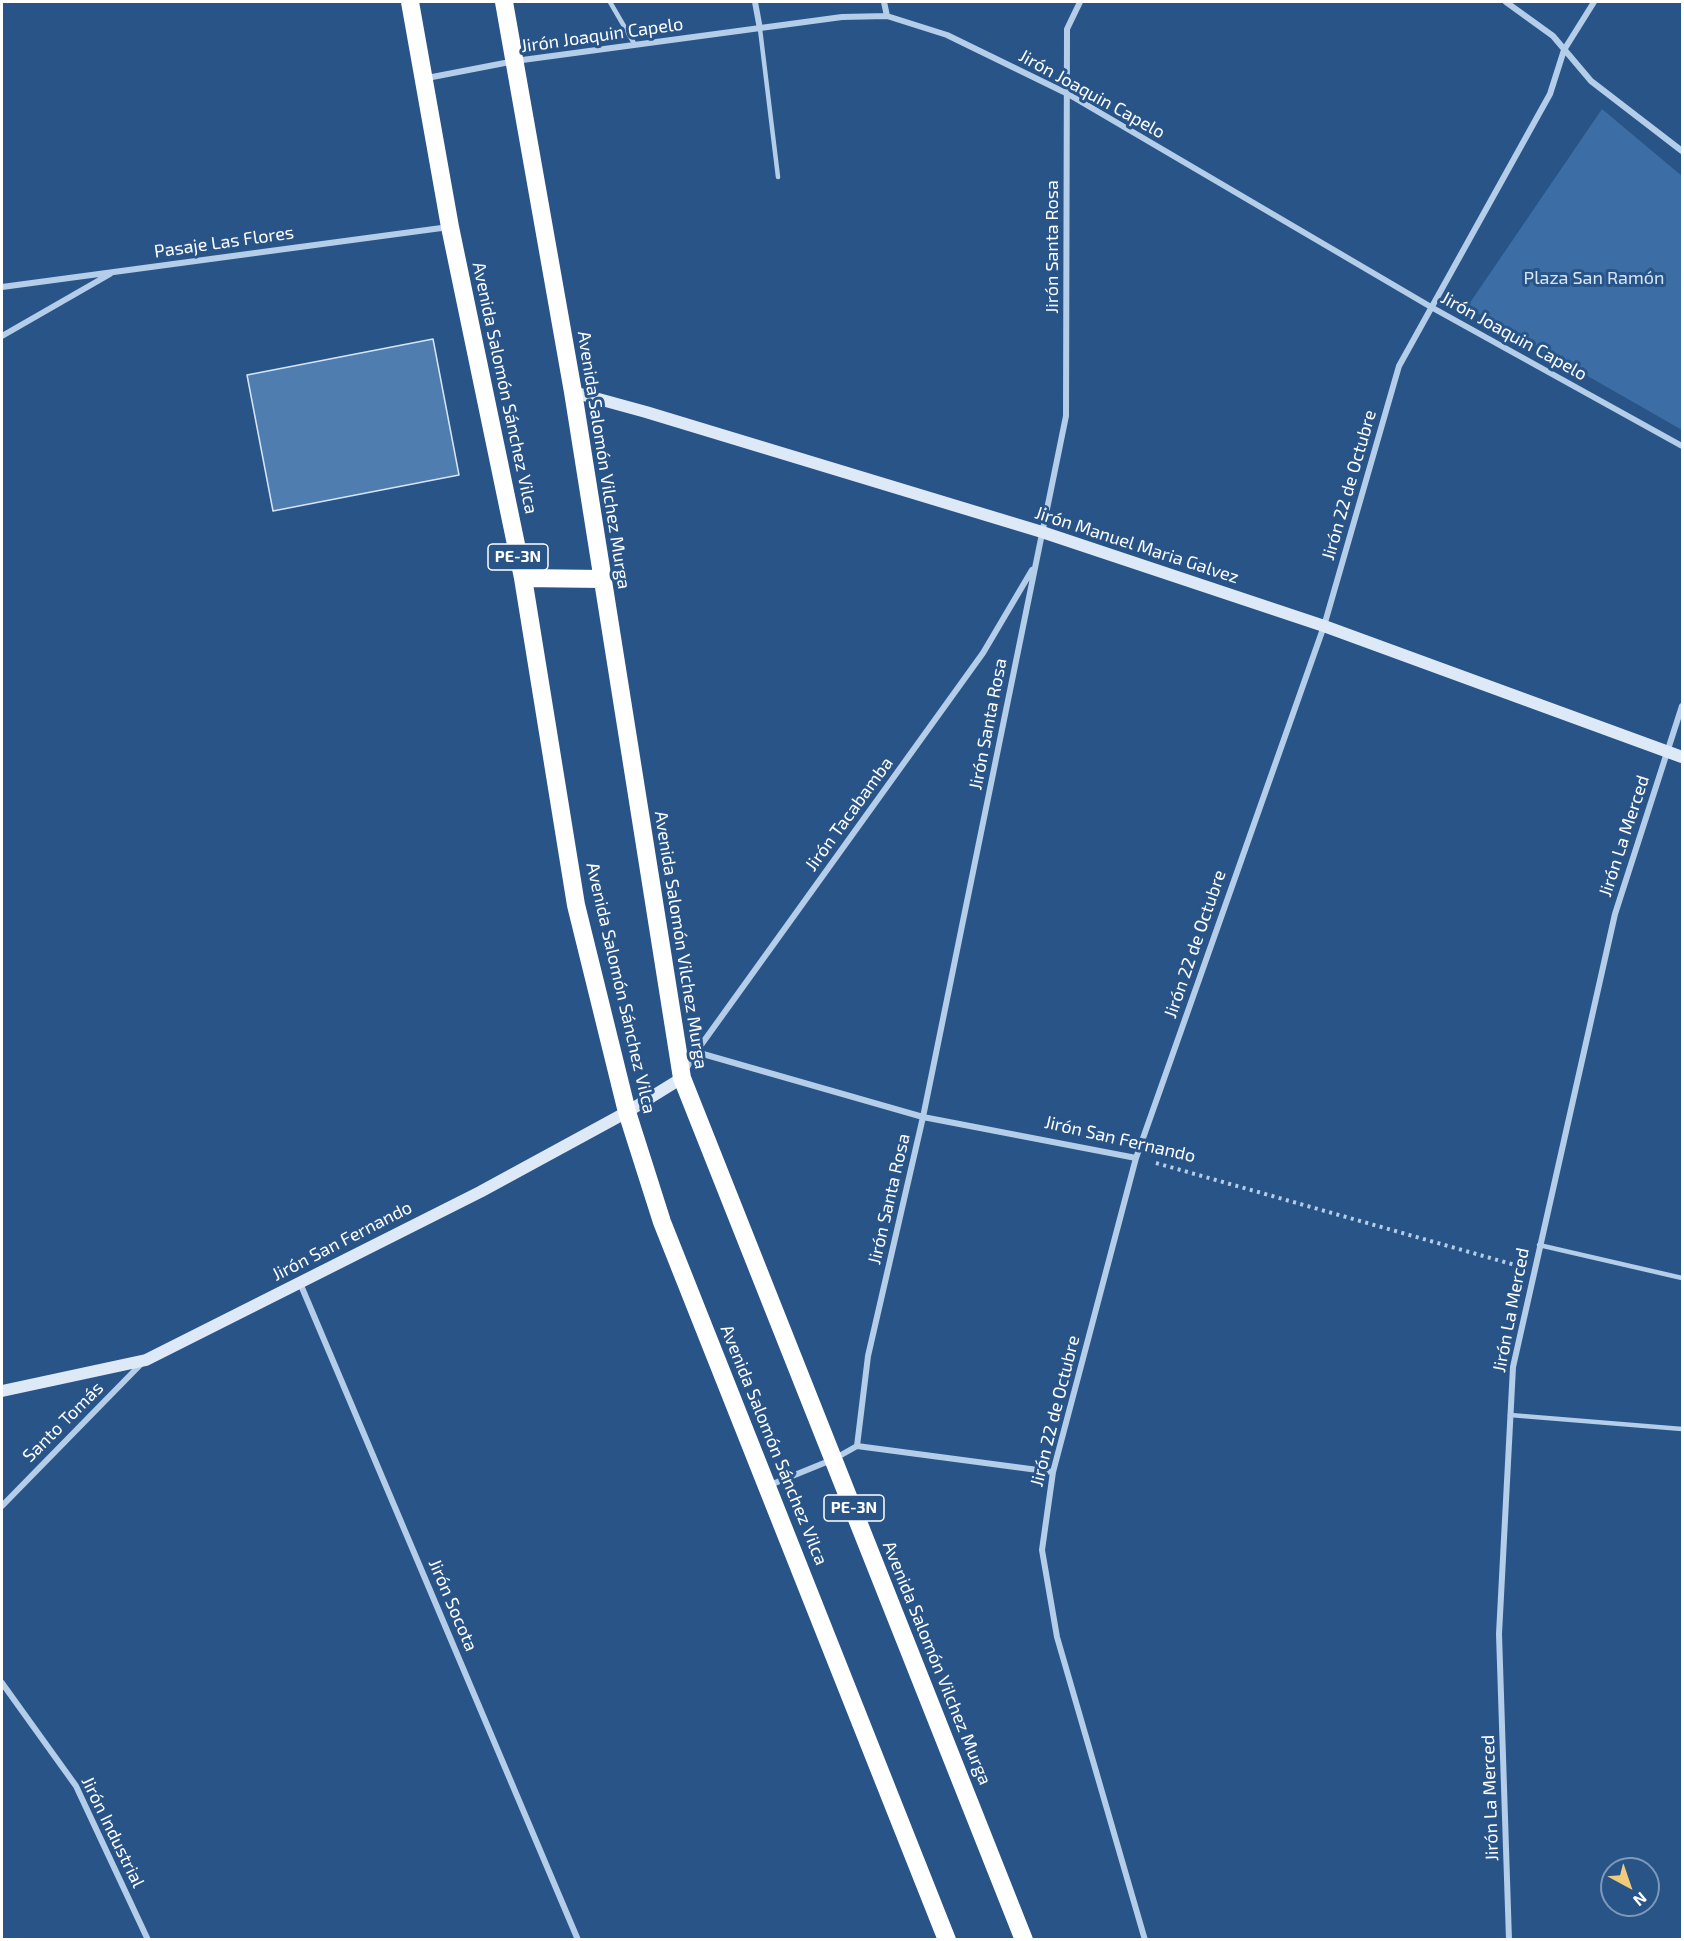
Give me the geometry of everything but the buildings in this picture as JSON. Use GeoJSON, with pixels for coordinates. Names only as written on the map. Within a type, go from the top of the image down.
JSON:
{"type":"FeatureCollection","features":[{"type":"Feature","properties":{"kind":"highway","name":"Avenida Salomón Sánchez Vilca"},"geometry":{"type":"LineString","coordinates":[[410,2],[450,227],[523,578],[576,905],[627,1112],[662,1222],[947,1940]]}},
{"type":"Feature","properties":{"kind":"highway","name":"Avenida Salomón Vilchez Murga"},"geometry":{"type":"LineString","coordinates":[[504,2],[573,392],[681,1078],[1024,1940]]}},
{"type":"Feature","properties":{"kind":"highway"},"geometry":{"type":"LineString","coordinates":[[523,578],[603,579]]}},
{"type":"Feature","properties":{"kind":"street"},"geometry":{"type":"LineString","coordinates":[[755,2],[759,29]]}},
{"type":"Feature","properties":{"kind":"street"},"geometry":{"type":"LineString","coordinates":[[884,2],[887,16]]}},
{"type":"Feature","properties":{"kind":"street","name":"Jirón Santa Rosa"},"geometry":{"type":"LineString","coordinates":[[857,1446],[868,1356],[924,1117],[1066,416],[1067,29],[1080,2]]}},
{"type":"Feature","properties":{"kind":"street"},"geometry":{"type":"LineString","coordinates":[[1506,2],[1553,36],[1591,81],[1683,151]]}},
{"type":"Feature","properties":{"kind":"street","name":"Jirón 22 de Octubre"},"geometry":{"type":"LineString","coordinates":[[1145,1940],[1057,1637],[1042,1550],[1053,1472],[1136,1158],[1324,626],[1399,366],[1550,94],[1564,50],[1594,2]]}},
{"type":"Feature","properties":{"kind":"street","name":"Jirón Joaquin Capelo"},"geometry":{"type":"LineString","coordinates":[[423,78],[515,61],[842,17],[887,16],[947,35],[1068,94],[1431,307],[1683,446]]}},
{"type":"Feature","properties":{"kind":"street","name":"Pasaje Las Flores"},"geometry":{"type":"LineString","coordinates":[[2,286],[450,227]]}},
{"type":"Feature","properties":{"kind":"street"},"geometry":{"type":"LineString","coordinates":[[2,336],[113,272]]}},
{"type":"Feature","properties":{"kind":"street","name":"Jirón Manuel Maria Galvez"},"geometry":{"type":"LineString","coordinates":[[573,392],[1042,532],[1324,626],[1683,757]]}},
{"type":"Feature","properties":{"kind":"street","name":"Jirón Tacabamba"},"geometry":{"type":"LineString","coordinates":[[681,1078],[696,1052],[983,653],[1036,565]]}},
{"type":"Feature","properties":{"kind":"street","name":"Jirón La Merced"},"geometry":{"type":"LineString","coordinates":[[1509,1940],[1499,1634],[1513,1367],[1615,914],[1683,706]]}},
{"type":"Feature","properties":{"kind":"street","name":"Jirón San Fernando"},"geometry":{"type":"LineString","coordinates":[[696,1052],[924,1117],[1136,1158]]}},
{"type":"Feature","properties":{"kind":"street","name":"Jirón San Fernando"},"geometry":{"type":"LineString","coordinates":[[2,1391],[146,1360],[480,1192],[627,1112],[681,1078]]}},
{"type":"Feature","properties":{"kind":"street","name":"Jirón Socota"},"geometry":{"type":"LineString","coordinates":[[300,1282],[578,1940]]}},
{"type":"Feature","properties":{"kind":"street","name":"Santo Tomás"},"geometry":{"type":"LineString","coordinates":[[2,1506],[146,1360]]}},
{"type":"Feature","properties":{"kind":"street"},"geometry":{"type":"LineString","coordinates":[[767,1486],[834,1459],[857,1446],[1053,1472]]}},
{"type":"Feature","properties":{"kind":"street","name":"Jirón Industrial"},"geometry":{"type":"LineString","coordinates":[[2,1683],[76,1786],[148,1940]]}},
{"type":"Feature","properties":{"kind":"lane"},"geometry":{"type":"LineString","coordinates":[[610,2],[635,45]]}},
{"type":"Feature","properties":{"kind":"lane"},"geometry":{"type":"LineString","coordinates":[[759,29],[778,177]]}},
{"type":"Feature","properties":{"kind":"lane"},"geometry":{"type":"LineString","coordinates":[[1539,1245],[1683,1278]]}},
{"type":"Feature","properties":{"kind":"lane"},"geometry":{"type":"LineString","coordinates":[[1510,1415],[1683,1429]]}},
{"type":"Feature","properties":{"kind":"path","name":"Jirón San Fernando"},"geometry":{"type":"LineString","coordinates":[[1136,1158],[1533,1270]]}},
{"type":"Feature","properties":{"kind":"green space","name":"Plaza San Ramón"},"geometry":{"type":"Polygon","coordinates":[[[1602,109],[1682,176],[1682,430],[1467,307],[1602,109]]]}}]}
